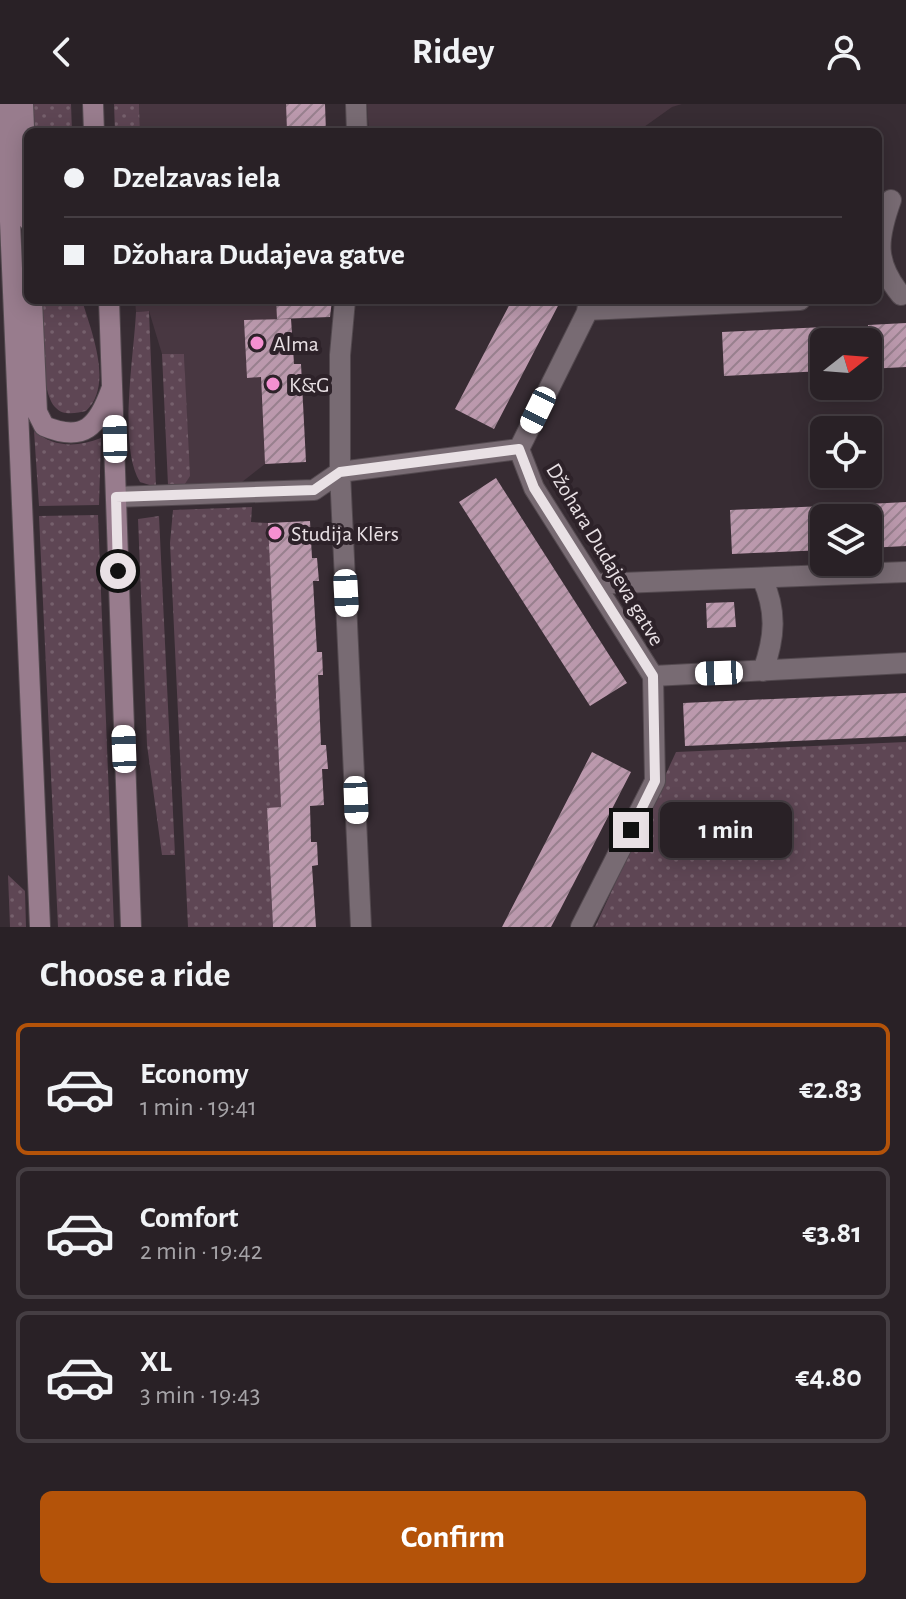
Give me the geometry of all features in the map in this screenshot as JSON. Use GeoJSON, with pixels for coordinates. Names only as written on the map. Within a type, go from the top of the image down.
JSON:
{"type":"FeatureCollection","features":[{"type":"Feature","properties":{"kind":"main road"},"geometry":{"type":"LineString","coordinates":[[5,104],[40,927]]}},
{"type":"Feature","properties":{"kind":"main road"},"geometry":{"type":"LineString","coordinates":[[23,104],[24,128]]}},
{"type":"Feature","properties":{"kind":"main road"},"geometry":{"type":"LineString","coordinates":[[93,104],[94,128]]}},
{"type":"Feature","properties":{"kind":"main road"},"geometry":{"type":"LineString","coordinates":[[32,304],[37,412],[44,426],[73,434],[86,430],[99,418],[114,381]]}},
{"type":"Feature","properties":{"kind":"main road"},"geometry":{"type":"LineString","coordinates":[[109,304],[131,927]]}},
{"type":"Feature","properties":{"kind":"street"},"geometry":{"type":"LineString","coordinates":[[356,104],[357,128]]}},
{"type":"Feature","properties":{"kind":"street"},"geometry":{"type":"LineString","coordinates":[[882,225],[892,200]]}},
{"type":"Feature","properties":{"kind":"street"},"geometry":{"type":"LineString","coordinates":[[882,259],[884,275],[903,295]]}},
{"type":"Feature","properties":{"kind":"street"},"geometry":{"type":"LineString","coordinates":[[882,296],[903,295]]}},
{"type":"Feature","properties":{"kind":"street"},"geometry":{"type":"LineString","coordinates":[[345,304],[340,355],[340,472],[361,927]]}},
{"type":"Feature","properties":{"kind":"street"},"geometry":{"type":"LineString","coordinates":[[590,305],[638,304]]}},
{"type":"Feature","properties":{"kind":"street","name":"Džohara Dudajeva gatve"},"geometry":{"type":"LineString","coordinates":[[581,927],[655,781],[653,676],[534,488],[519,449],[590,305]]}},
{"type":"Feature","properties":{"kind":"street"},"geometry":{"type":"LineString","coordinates":[[116,497],[314,490],[340,472],[519,449]]}},
{"type":"Feature","properties":{"kind":"street"},"geometry":{"type":"LineString","coordinates":[[595,584],[906,572]]}},
{"type":"Feature","properties":{"kind":"street"},"geometry":{"type":"LineString","coordinates":[[762,578],[772,601],[774,624],[763,671]]}},
{"type":"Feature","properties":{"kind":"street"},"geometry":{"type":"LineString","coordinates":[[653,676],[906,663]]}},
{"type":"Feature","properties":{"kind":"shaded area"},"geometry":{"type":"Polygon","coordinates":[[[32,104],[71,104],[72,128],[33,128],[32,104]]]}},
{"type":"Feature","properties":{"kind":"shaded area"},"geometry":{"type":"Polygon","coordinates":[[[114,104],[139,104],[140,128],[115,128],[114,104]]]}},
{"type":"Feature","properties":{"kind":"shaded area"},"geometry":{"type":"Polygon","coordinates":[[[139,104],[286,104],[287,128],[140,128],[139,104]]]}},
{"type":"Feature","properties":{"kind":"shaded area"},"geometry":{"type":"Polygon","coordinates":[[[367,104],[682,104],[672,107],[643,128],[369,128],[367,104]]]}},
{"type":"Feature","properties":{"kind":"shaded area"},"geometry":{"type":"Polygon","coordinates":[[[42,304],[83,304],[95,342],[99,373],[94,400],[86,411],[70,413],[56,408],[47,388],[42,304]]]}},
{"type":"Feature","properties":{"kind":"shaded area"},"geometry":{"type":"Polygon","coordinates":[[[135,304],[276,304],[277,319],[291,318],[294,364],[260,367],[265,464],[228,493],[190,494],[185,484],[189,476],[184,354],[162,354],[149,311],[136,312],[135,304]]]}},
{"type":"Feature","properties":{"kind":"shaded area"},"geometry":{"type":"Polygon","coordinates":[[[149,311],[156,487],[140,482],[133,466],[129,424],[136,312],[149,311]]]}},
{"type":"Feature","properties":{"kind":"shaded area"},"geometry":{"type":"Polygon","coordinates":[[[162,354],[184,354],[190,476],[185,484],[168,485],[162,354]]]}},
{"type":"Feature","properties":{"kind":"shaded area"},"geometry":{"type":"Polygon","coordinates":[[[34,431],[50,441],[66,444],[101,438],[99,505],[39,506],[34,431]]]}},
{"type":"Feature","properties":{"kind":"shaded area"},"geometry":{"type":"Polygon","coordinates":[[[252,507],[251,522],[268,523],[281,807],[267,809],[273,927],[188,927],[170,543],[173,510],[252,507]]]}},
{"type":"Feature","properties":{"kind":"shaded area"},"geometry":{"type":"Polygon","coordinates":[[[98,515],[114,927],[58,927],[39,516],[98,515]]]}},
{"type":"Feature","properties":{"kind":"shaded area"},"geometry":{"type":"Polygon","coordinates":[[[159,516],[175,855],[162,855],[147,745],[138,519],[159,516]]]}},
{"type":"Feature","properties":{"kind":"shaded area"},"geometry":{"type":"Polygon","coordinates":[[[906,742],[906,927],[595,927],[676,752],[906,742]]]}},
{"type":"Feature","properties":{"kind":"shaded area"},"geometry":{"type":"Polygon","coordinates":[[[8,875],[25,891],[26,927],[10,927],[8,875]]]}},
{"type":"Feature","properties":{"kind":"building"},"geometry":{"type":"Polygon","coordinates":[[[286,104],[325,104],[326,128],[287,128],[286,104]]]}},
{"type":"Feature","properties":{"kind":"building"},"geometry":{"type":"Polygon","coordinates":[[[276,304],[332,304],[330,317],[277,319],[276,304]]]}},
{"type":"Feature","properties":{"kind":"building"},"geometry":{"type":"Polygon","coordinates":[[[510,304],[559,304],[494,429],[455,409],[510,304]]]}},
{"type":"Feature","properties":{"kind":"building"},"geometry":{"type":"Polygon","coordinates":[[[291,319],[294,364],[301,364],[306,462],[265,464],[261,377],[247,378],[244,320],[291,319]]]}},
{"type":"Feature","properties":{"kind":"building"},"geometry":{"type":"Polygon","coordinates":[[[906,323],[906,367],[882,368],[882,328],[868,328],[868,325],[906,323]]]}},
{"type":"Feature","properties":{"kind":"building"},"geometry":{"type":"Polygon","coordinates":[[[824,327],[810,328],[810,372],[724,376],[722,332],[824,327]]]}},
{"type":"Feature","properties":{"kind":"building"},"geometry":{"type":"Polygon","coordinates":[[[496,478],[627,683],[590,706],[459,502],[496,478]]]}},
{"type":"Feature","properties":{"kind":"building"},"geometry":{"type":"Polygon","coordinates":[[[906,502],[906,546],[882,547],[882,504],[868,504],[906,502]]]}},
{"type":"Feature","properties":{"kind":"building"},"geometry":{"type":"Polygon","coordinates":[[[810,507],[810,551],[732,554],[730,510],[810,507]]]}},
{"type":"Feature","properties":{"kind":"building"},"geometry":{"type":"Polygon","coordinates":[[[310,521],[312,558],[317,558],[319,581],[313,581],[317,652],[322,652],[323,675],[318,675],[321,745],[326,745],[328,769],[322,769],[324,805],[310,806],[311,842],[317,842],[318,865],[312,866],[316,927],[273,927],[267,808],[281,807],[268,523],[310,521]]]}},
{"type":"Feature","properties":{"kind":"building"},"geometry":{"type":"Polygon","coordinates":[[[734,602],[736,627],[707,628],[706,603],[734,602]]]}},
{"type":"Feature","properties":{"kind":"building"},"geometry":{"type":"Polygon","coordinates":[[[906,693],[906,736],[685,746],[683,703],[906,693]]]}},
{"type":"Feature","properties":{"kind":"building"},"geometry":{"type":"Polygon","coordinates":[[[592,752],[631,772],[551,927],[502,927],[592,752]]]}},
{"type":"Feature","properties":{"kind":"place","name":"Alma"},"geometry":{"type":"Point","coordinates":[257,343]}},
{"type":"Feature","properties":{"kind":"place","name":"K&G"},"geometry":{"type":"Point","coordinates":[273,384]}},
{"type":"Feature","properties":{"kind":"place","name":"Studija Klērs"},"geometry":{"type":"Point","coordinates":[275,533]}},
{"type":"Feature","properties":{"kind":"route"},"geometry":{"type":"LineString","coordinates":[[118,571],[116,497],[314,490],[340,472],[519,449],[534,488],[653,676],[655,781],[631,830]]}}]}
